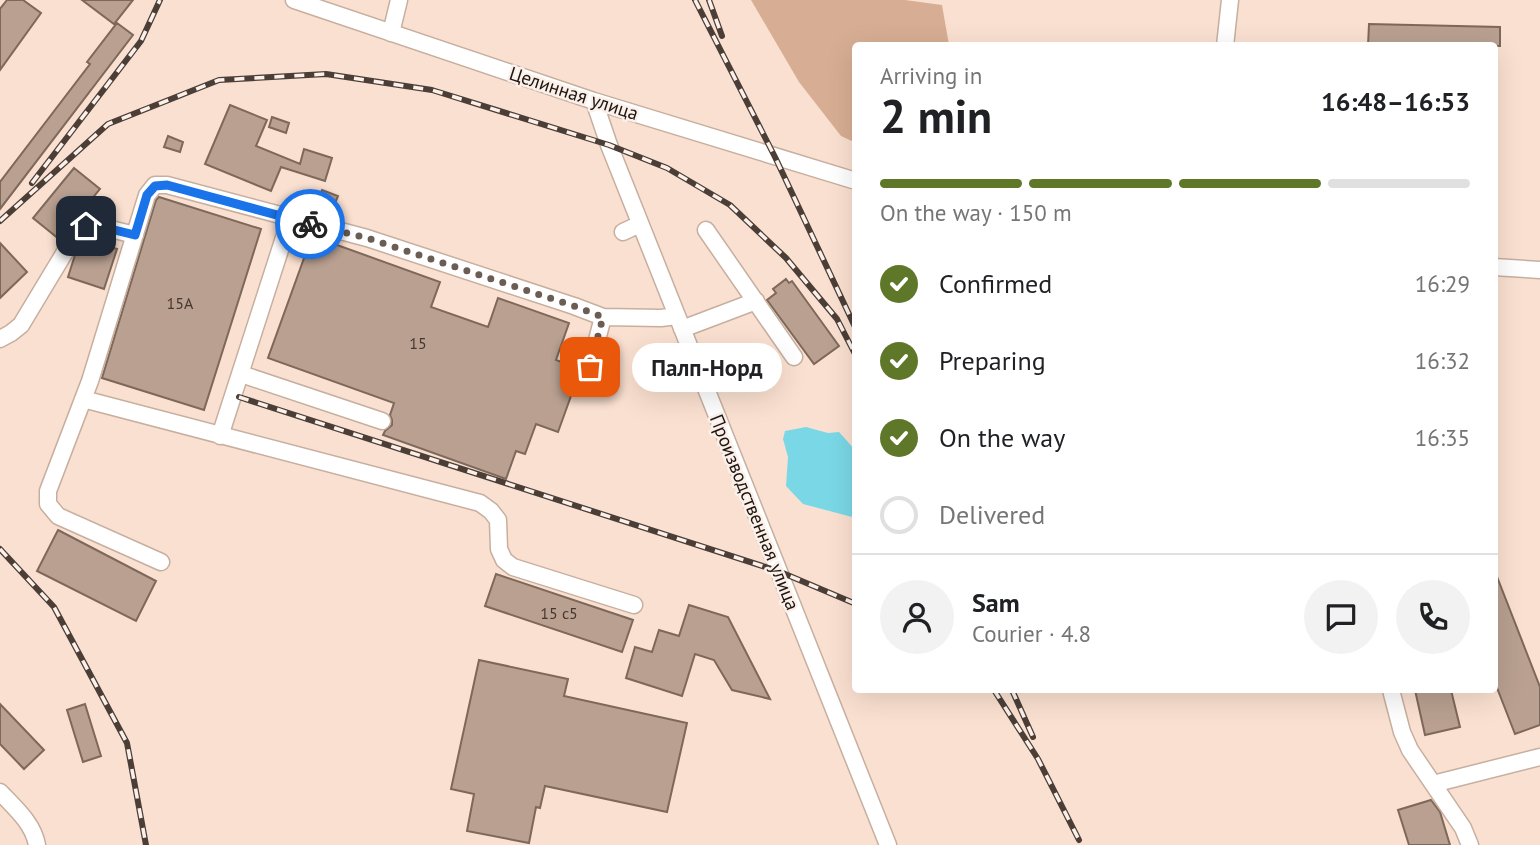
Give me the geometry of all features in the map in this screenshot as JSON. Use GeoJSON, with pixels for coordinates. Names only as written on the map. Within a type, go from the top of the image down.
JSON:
{"type":"FeatureCollection","features":[{"type":"Feature","properties":{"kind":"street","name":"Целинная улица"},"geometry":{"type":"LineString","coordinates":[[294,0],[594,101],[852,180]]}},
{"type":"Feature","properties":{"kind":"street"},"geometry":{"type":"LineString","coordinates":[[391,33],[399,0]]}},
{"type":"Feature","properties":{"kind":"street"},"geometry":{"type":"LineString","coordinates":[[1225,42],[1230,0]]}},
{"type":"Feature","properties":{"kind":"street","name":"Производственная улица"},"geometry":{"type":"LineString","coordinates":[[594,101],[640,224],[888,845]]}},
{"type":"Feature","properties":{"kind":"street"},"geometry":{"type":"LineString","coordinates":[[162,562],[58,516],[48,503],[48,491],[83,399],[147,195],[155,186],[167,185],[367,238],[603,317],[661,318],[679,322],[756,301]]}},
{"type":"Feature","properties":{"kind":"street"},"geometry":{"type":"LineString","coordinates":[[220,436],[290,219]]}},
{"type":"Feature","properties":{"kind":"street"},"geometry":{"type":"LineString","coordinates":[[623,232],[640,224]]}},
{"type":"Feature","properties":{"kind":"street"},"geometry":{"type":"LineString","coordinates":[[0,339],[21,325],[77,232],[86,226],[94,225],[135,235]]}},
{"type":"Feature","properties":{"kind":"street"},"geometry":{"type":"LineString","coordinates":[[706,230],[794,357]]}},
{"type":"Feature","properties":{"kind":"street"},"geometry":{"type":"LineString","coordinates":[[1498,267],[1540,270]]}},
{"type":"Feature","properties":{"kind":"street"},"geometry":{"type":"LineString","coordinates":[[590,367],[603,317]]}},
{"type":"Feature","properties":{"kind":"street"},"geometry":{"type":"LineString","coordinates":[[241,374],[382,421]]}},
{"type":"Feature","properties":{"kind":"street"},"geometry":{"type":"LineString","coordinates":[[83,399],[480,503],[498,520],[499,549],[504,560],[513,567],[634,605]]}},
{"type":"Feature","properties":{"kind":"street"},"geometry":{"type":"LineString","coordinates":[[1392,693],[1402,732],[1410,750],[1463,828],[1470,845]]}},
{"type":"Feature","properties":{"kind":"street"},"geometry":{"type":"LineString","coordinates":[[1433,783],[1540,757]]}},
{"type":"Feature","properties":{"kind":"street"},"geometry":{"type":"LineString","coordinates":[[0,792],[29,823],[37,845]]}},
{"type":"Feature","properties":{"kind":"shaded area"},"geometry":{"type":"Polygon","coordinates":[[[751,0],[905,0],[942,5],[948,42],[852,42],[852,141],[841,136],[799,82],[751,0]]]}},
{"type":"Feature","properties":{"kind":"water"},"geometry":{"type":"Polygon","coordinates":[[[806,427],[828,433],[839,432],[852,447],[852,517],[803,504],[786,486],[788,457],[783,439],[785,431],[806,427]]]}},
{"type":"Feature","properties":{"kind":"building"},"geometry":{"type":"Polygon","coordinates":[[[7,0],[23,0],[41,13],[0,70],[0,9],[7,0]]]}},
{"type":"Feature","properties":{"kind":"building"},"geometry":{"type":"Polygon","coordinates":[[[82,0],[133,0],[114,24],[82,0]]]}},
{"type":"Feature","properties":{"kind":"building"},"geometry":{"type":"Polygon","coordinates":[[[117,23],[133,35],[0,209],[0,182],[90,64],[87,62],[117,23]]]}},
{"type":"Feature","properties":{"kind":"building"},"geometry":{"type":"Polygon","coordinates":[[[1369,24],[1500,27],[1500,46],[1498,42],[1368,42],[1369,24]]]}},
{"type":"Feature","properties":{"kind":"building"},"geometry":{"type":"Polygon","coordinates":[[[230,105],[267,120],[256,146],[300,164],[304,149],[332,158],[325,181],[281,167],[271,191],[205,164],[230,105]]]}},
{"type":"Feature","properties":{"kind":"building"},"geometry":{"type":"Polygon","coordinates":[[[272,117],[289,123],[286,133],[269,127],[272,117]]]}},
{"type":"Feature","properties":{"kind":"building"},"geometry":{"type":"Polygon","coordinates":[[[168,136],[183,142],[180,152],[164,147],[168,136]]]}},
{"type":"Feature","properties":{"kind":"building"},"geometry":{"type":"Polygon","coordinates":[[[74,168],[100,189],[59,239],[33,218],[74,168]]]}},
{"type":"Feature","properties":{"kind":"building"},"geometry":{"type":"Polygon","coordinates":[[[322,190],[338,196],[331,213],[315,207],[322,190]]]}},
{"type":"Feature","properties":{"kind":"building"},"geometry":{"type":"Polygon","coordinates":[[[159,197],[261,229],[204,410],[102,378],[159,197]]]}},
{"type":"Feature","properties":{"kind":"building"},"geometry":{"type":"Polygon","coordinates":[[[312,236],[440,282],[431,307],[488,327],[498,298],[569,323],[556,360],[580,371],[558,432],[536,424],[525,454],[516,451],[506,479],[383,435],[392,425],[390,415],[394,403],[268,358],[312,236]]]}},
{"type":"Feature","properties":{"kind":"building"},"geometry":{"type":"Polygon","coordinates":[[[85,239],[117,249],[104,289],[68,277],[75,255],[85,239]]]}},
{"type":"Feature","properties":{"kind":"building"},"geometry":{"type":"Polygon","coordinates":[[[0,243],[27,272],[0,298],[0,243]]]}},
{"type":"Feature","properties":{"kind":"building"},"geometry":{"type":"Polygon","coordinates":[[[786,279],[789,283],[792,281],[839,346],[814,364],[767,300],[776,293],[773,289],[786,279]]]}},
{"type":"Feature","properties":{"kind":"building"},"geometry":{"type":"Polygon","coordinates":[[[58,530],[156,581],[136,621],[37,571],[58,530]]]}},
{"type":"Feature","properties":{"kind":"building"},"geometry":{"type":"Polygon","coordinates":[[[496,574],[633,620],[622,652],[485,606],[496,574]]]}},
{"type":"Feature","properties":{"kind":"building"},"geometry":{"type":"Polygon","coordinates":[[[1498,579],[1540,687],[1540,725],[1515,734],[1498,690],[1498,579]]]}},
{"type":"Feature","properties":{"kind":"building"},"geometry":{"type":"Polygon","coordinates":[[[689,605],[728,617],[770,699],[732,690],[714,660],[695,654],[682,696],[626,678],[635,647],[652,652],[659,630],[679,636],[689,605]]]}},
{"type":"Feature","properties":{"kind":"building"},"geometry":{"type":"Polygon","coordinates":[[[479,660],[568,679],[564,696],[687,723],[667,812],[545,786],[540,808],[536,807],[529,843],[467,831],[474,794],[451,789],[479,660]]]}},
{"type":"Feature","properties":{"kind":"building"},"geometry":{"type":"Polygon","coordinates":[[[1416,693],[1452,693],[1460,727],[1425,735],[1416,693]]]}},
{"type":"Feature","properties":{"kind":"building"},"geometry":{"type":"Polygon","coordinates":[[[0,704],[44,750],[24,769],[0,744],[0,704]]]}},
{"type":"Feature","properties":{"kind":"building"},"geometry":{"type":"Polygon","coordinates":[[[85,704],[101,756],[83,762],[67,710],[85,704]]]}},
{"type":"Feature","properties":{"kind":"building"},"geometry":{"type":"Polygon","coordinates":[[[1431,800],[1440,812],[1450,845],[1409,845],[1398,810],[1431,800]]]}},
{"type":"Feature","properties":{"kind":"railway"},"geometry":{"type":"LineString","coordinates":[[32,183],[141,41],[160,0]]}},
{"type":"Feature","properties":{"kind":"railway"},"geometry":{"type":"LineString","coordinates":[[695,0],[775,157],[852,321]]}},
{"type":"Feature","properties":{"kind":"railway"},"geometry":{"type":"LineString","coordinates":[[709,0],[722,36]]}},
{"type":"Feature","properties":{"kind":"railway"},"geometry":{"type":"LineString","coordinates":[[0,221],[108,124],[219,80],[326,74],[432,90],[609,145],[667,168],[730,205],[786,258],[837,319],[852,348]]}},
{"type":"Feature","properties":{"kind":"railway"},"geometry":{"type":"LineString","coordinates":[[239,397],[778,571],[852,602]]}},
{"type":"Feature","properties":{"kind":"railway"},"geometry":{"type":"LineString","coordinates":[[0,549],[54,607],[127,743],[146,845]]}},
{"type":"Feature","properties":{"kind":"railway"},"geometry":{"type":"LineString","coordinates":[[996,693],[1038,759],[1079,840]]}},
{"type":"Feature","properties":{"kind":"railway"},"geometry":{"type":"LineString","coordinates":[[1013,693],[1033,737]]}},
{"type":"Feature","properties":{"kind":"way so far"},"geometry":{"type":"LineString","coordinates":[[310,224],[367,238],[603,317],[590,367]]}},
{"type":"Feature","properties":{"kind":"place","name":"Палп-Норд"},"geometry":{"type":"Point","coordinates":[590,367]}},
{"type":"Feature","properties":{"kind":"route"},"geometry":{"type":"LineString","coordinates":[[86,226],[94,225],[135,235],[147,195],[155,186],[167,185],[310,224]]}}]}
